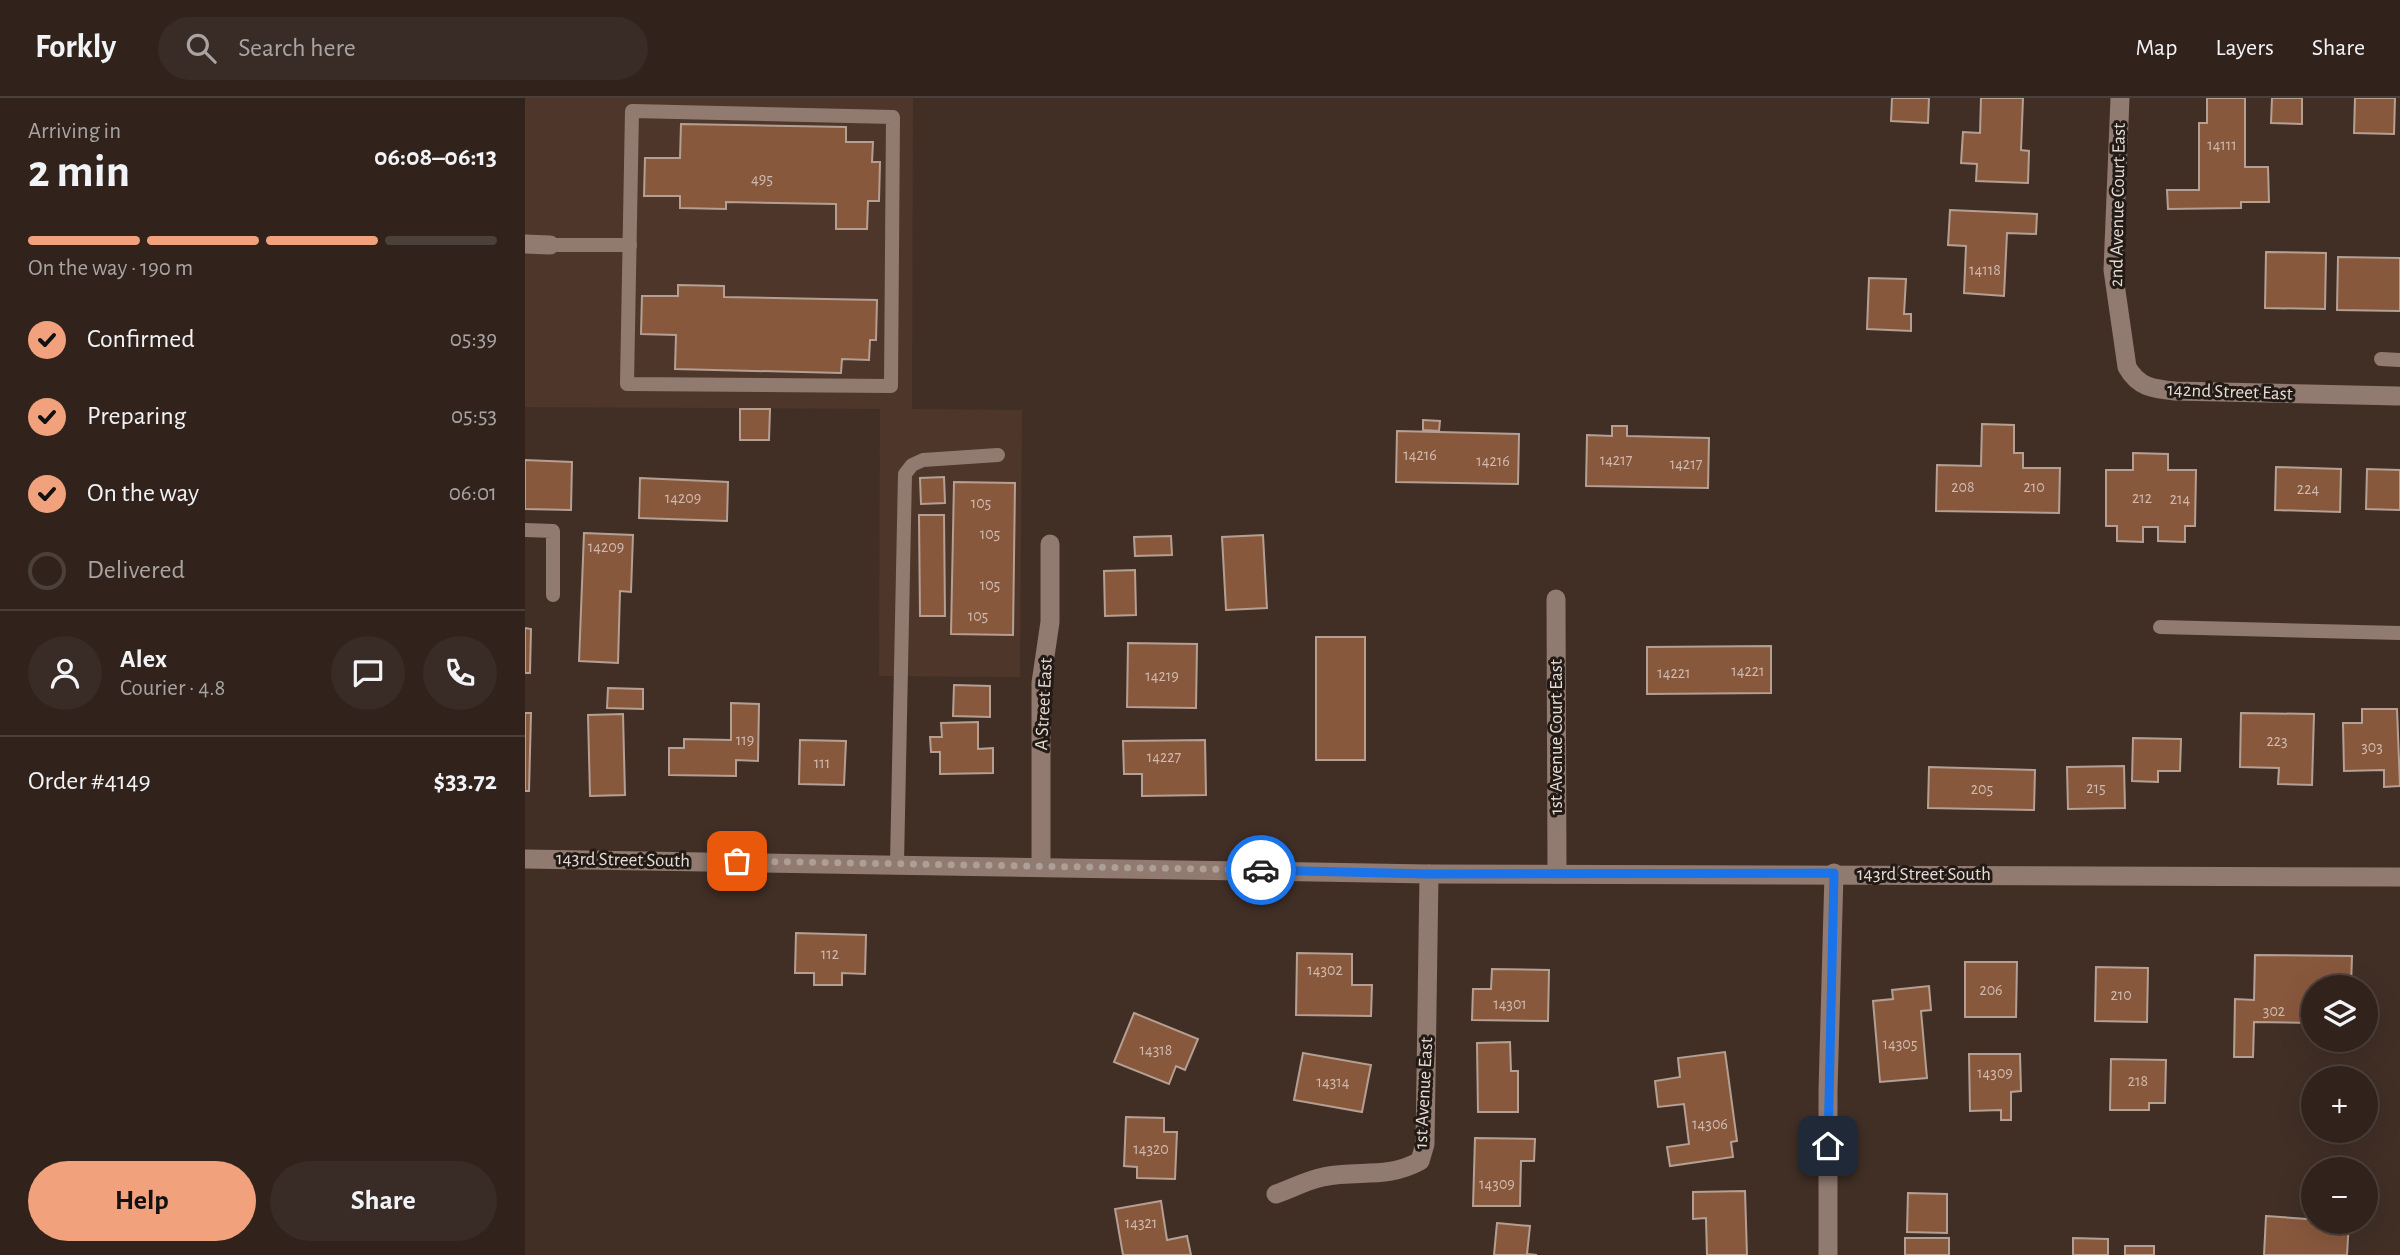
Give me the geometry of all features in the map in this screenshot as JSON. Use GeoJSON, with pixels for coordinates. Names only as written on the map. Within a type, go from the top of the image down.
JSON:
{"type":"FeatureCollection","features":[{"type":"Feature","properties":{"kind":"street","name":"2nd Avenue Court East"},"geometry":{"type":"LineString","coordinates":[[2118,313],[2113,270],[2120,98]]}},
{"type":"Feature","properties":{"kind":"street"},"geometry":{"type":"LineString","coordinates":[[525,244],[550,245]]}},
{"type":"Feature","properties":{"kind":"street","name":"142nd Street East"},"geometry":{"type":"LineString","coordinates":[[2118,313],[2127,367],[2135,381],[2153,389],[2398,396]]}},
{"type":"Feature","properties":{"kind":"street","name":"A Street East"},"geometry":{"type":"LineString","coordinates":[[1041,865],[1041,683],[1050,622],[1050,544]]}},
{"type":"Feature","properties":{"kind":"street","name":"1st Avenue Court East"},"geometry":{"type":"LineString","coordinates":[[1556,599],[1557,874]]}},
{"type":"Feature","properties":{"kind":"street","name":"143rd Street South"},"geometry":{"type":"LineString","coordinates":[[525,859],[1041,865],[1429,874],[1834,873],[2400,877]]}},
{"type":"Feature","properties":{"kind":"street"},"geometry":{"type":"LineString","coordinates":[[1829,1255],[1828,1091],[1834,873]]}},
{"type":"Feature","properties":{"kind":"street","name":"1st Avenue East"},"geometry":{"type":"LineString","coordinates":[[1276,1194],[1323,1177],[1371,1176],[1403,1170],[1420,1161],[1425,1144],[1429,874]]}},
{"type":"Feature","properties":{"kind":"lane"},"geometry":{"type":"LineString","coordinates":[[632,111],[893,117],[891,386],[627,384],[630,245],[632,111]]}},
{"type":"Feature","properties":{"kind":"lane"},"geometry":{"type":"LineString","coordinates":[[550,245],[630,245]]}},
{"type":"Feature","properties":{"kind":"lane"},"geometry":{"type":"LineString","coordinates":[[2381,359],[2400,360]]}},
{"type":"Feature","properties":{"kind":"lane"},"geometry":{"type":"LineString","coordinates":[[897,863],[905,474],[912,465],[923,460],[998,454]]}},
{"type":"Feature","properties":{"kind":"lane"},"geometry":{"type":"LineString","coordinates":[[525,530],[554,531],[553,595]]}},
{"type":"Feature","properties":{"kind":"lane"},"geometry":{"type":"LineString","coordinates":[[2160,627],[2400,632]]}},
{"type":"Feature","properties":{"kind":"shaded area"},"geometry":{"type":"Polygon","coordinates":[[[525,98],[913,98],[912,409],[1022,410],[1020,677],[879,676],[880,409],[525,407],[525,98]]]}},
{"type":"Feature","properties":{"kind":"building"},"geometry":{"type":"Polygon","coordinates":[[[1892,98],[1929,98],[1928,123],[1891,121],[1892,98]]]}},
{"type":"Feature","properties":{"kind":"building"},"geometry":{"type":"Polygon","coordinates":[[[1981,98],[2023,98],[2021,150],[2029,151],[2028,183],[1976,181],[1977,164],[1961,163],[1963,132],[1980,133],[1981,98]]]}},
{"type":"Feature","properties":{"kind":"building"},"geometry":{"type":"Polygon","coordinates":[[[2207,98],[2245,98],[2245,167],[2268,167],[2269,202],[2241,202],[2241,208],[2168,209],[2167,190],[2199,190],[2199,123],[2207,123],[2207,98]]]}},
{"type":"Feature","properties":{"kind":"building"},"geometry":{"type":"Polygon","coordinates":[[[2272,98],[2302,98],[2302,124],[2271,123],[2272,98]]]}},
{"type":"Feature","properties":{"kind":"building"},"geometry":{"type":"Polygon","coordinates":[[[2355,98],[2395,98],[2394,134],[2354,133],[2355,98]]]}},
{"type":"Feature","properties":{"kind":"building"},"geometry":{"type":"Polygon","coordinates":[[[681,124],[846,127],[846,142],[873,142],[872,162],[880,162],[879,201],[868,201],[867,229],[836,229],[836,204],[726,202],[726,209],[680,208],[680,196],[644,196],[645,158],[680,158],[681,124]]]}},
{"type":"Feature","properties":{"kind":"building"},"geometry":{"type":"Polygon","coordinates":[[[1950,210],[2037,214],[2036,234],[2007,233],[2004,296],[1964,293],[1966,246],[1948,245],[1950,210]]]}},
{"type":"Feature","properties":{"kind":"building"},"geometry":{"type":"Polygon","coordinates":[[[2266,252],[2326,253],[2325,309],[2265,308],[2266,252]]]}},
{"type":"Feature","properties":{"kind":"building"},"geometry":{"type":"Polygon","coordinates":[[[2338,257],[2400,258],[2400,311],[2337,310],[2338,257]]]}},
{"type":"Feature","properties":{"kind":"building"},"geometry":{"type":"Polygon","coordinates":[[[1869,278],[1906,279],[1904,314],[1911,314],[1911,331],[1867,329],[1869,278]]]}},
{"type":"Feature","properties":{"kind":"building"},"geometry":{"type":"Polygon","coordinates":[[[678,285],[724,286],[724,297],[877,300],[876,340],[870,340],[869,360],[842,359],[841,373],[675,369],[676,335],[641,334],[642,296],[678,296],[678,285]]]}},
{"type":"Feature","properties":{"kind":"building"},"geometry":{"type":"Polygon","coordinates":[[[740,409],[770,409],[769,440],[740,440],[740,409]]]}},
{"type":"Feature","properties":{"kind":"building"},"geometry":{"type":"Polygon","coordinates":[[[1423,420],[1440,421],[1439,431],[1423,430],[1423,420]]]}},
{"type":"Feature","properties":{"kind":"building"},"geometry":{"type":"Polygon","coordinates":[[[1982,424],[2014,425],[2014,453],[2023,453],[2023,468],[2060,468],[2059,513],[1936,511],[1937,465],[1981,466],[1982,424]]]}},
{"type":"Feature","properties":{"kind":"building"},"geometry":{"type":"Polygon","coordinates":[[[1612,426],[1627,426],[1627,436],[1709,438],[1708,488],[1586,486],[1587,435],[1612,436],[1612,426]]]}},
{"type":"Feature","properties":{"kind":"building"},"geometry":{"type":"Polygon","coordinates":[[[1397,431],[1519,434],[1518,484],[1396,482],[1397,431]]]}},
{"type":"Feature","properties":{"kind":"building"},"geometry":{"type":"Polygon","coordinates":[[[2133,453],[2168,454],[2168,470],[2196,470],[2195,526],[2185,526],[2185,542],[2158,541],[2158,527],[2143,527],[2143,542],[2117,541],[2117,526],[2106,526],[2106,470],[2133,470],[2133,453]]]}},
{"type":"Feature","properties":{"kind":"building"},"geometry":{"type":"Polygon","coordinates":[[[525,460],[572,462],[571,510],[525,509],[525,460]]]}},
{"type":"Feature","properties":{"kind":"building"},"geometry":{"type":"Polygon","coordinates":[[[2276,467],[2341,469],[2340,512],[2275,510],[2276,467]]]}},
{"type":"Feature","properties":{"kind":"building"},"geometry":{"type":"Polygon","coordinates":[[[2367,469],[2400,470],[2400,510],[2366,509],[2367,469]]]}},
{"type":"Feature","properties":{"kind":"building"},"geometry":{"type":"Polygon","coordinates":[[[944,477],[945,503],[921,504],[920,478],[944,477]]]}},
{"type":"Feature","properties":{"kind":"building"},"geometry":{"type":"Polygon","coordinates":[[[640,478],[728,482],[727,521],[639,518],[640,478]]]}},
{"type":"Feature","properties":{"kind":"building"},"geometry":{"type":"Polygon","coordinates":[[[954,482],[1015,483],[1013,635],[951,634],[954,482]]]}},
{"type":"Feature","properties":{"kind":"building"},"geometry":{"type":"Polygon","coordinates":[[[919,515],[944,515],[945,616],[920,616],[919,515]]]}},
{"type":"Feature","properties":{"kind":"building"},"geometry":{"type":"Polygon","coordinates":[[[584,533],[633,535],[631,592],[620,591],[618,663],[579,661],[584,533]]]}},
{"type":"Feature","properties":{"kind":"building"},"geometry":{"type":"Polygon","coordinates":[[[1263,535],[1267,608],[1226,610],[1222,537],[1263,535]]]}},
{"type":"Feature","properties":{"kind":"building"},"geometry":{"type":"Polygon","coordinates":[[[1171,536],[1172,555],[1135,556],[1134,537],[1171,536]]]}},
{"type":"Feature","properties":{"kind":"building"},"geometry":{"type":"Polygon","coordinates":[[[1135,570],[1136,615],[1105,616],[1104,571],[1135,570]]]}},
{"type":"Feature","properties":{"kind":"building"},"geometry":{"type":"Polygon","coordinates":[[[525,628],[531,629],[530,673],[525,673],[525,628]]]}},
{"type":"Feature","properties":{"kind":"building"},"geometry":{"type":"Polygon","coordinates":[[[1316,637],[1365,637],[1365,760],[1316,760],[1316,637]]]}},
{"type":"Feature","properties":{"kind":"building"},"geometry":{"type":"Polygon","coordinates":[[[1128,643],[1197,644],[1196,708],[1127,707],[1128,643]]]}},
{"type":"Feature","properties":{"kind":"building"},"geometry":{"type":"Polygon","coordinates":[[[1771,646],[1771,693],[1647,694],[1647,647],[1771,646]]]}},
{"type":"Feature","properties":{"kind":"building"},"geometry":{"type":"Polygon","coordinates":[[[954,685],[990,686],[990,717],[953,716],[954,685]]]}},
{"type":"Feature","properties":{"kind":"building"},"geometry":{"type":"Polygon","coordinates":[[[608,688],[643,689],[643,709],[607,708],[608,688]]]}},
{"type":"Feature","properties":{"kind":"building"},"geometry":{"type":"Polygon","coordinates":[[[731,703],[759,704],[758,761],[736,760],[736,776],[669,775],[669,748],[684,748],[684,739],[731,740],[731,703]]]}},
{"type":"Feature","properties":{"kind":"building"},"geometry":{"type":"Polygon","coordinates":[[[2362,709],[2397,709],[2400,786],[2384,787],[2384,770],[2344,771],[2343,723],[2362,723],[2362,709]]]}},
{"type":"Feature","properties":{"kind":"building"},"geometry":{"type":"Polygon","coordinates":[[[525,713],[531,713],[529,791],[525,791],[525,713]]]}},
{"type":"Feature","properties":{"kind":"building"},"geometry":{"type":"Polygon","coordinates":[[[2241,713],[2314,714],[2312,785],[2278,784],[2279,768],[2240,767],[2241,713]]]}},
{"type":"Feature","properties":{"kind":"building"},"geometry":{"type":"Polygon","coordinates":[[[623,714],[625,795],[590,796],[588,715],[623,714]]]}},
{"type":"Feature","properties":{"kind":"building"},"geometry":{"type":"Polygon","coordinates":[[[978,722],[978,749],[993,748],[993,773],[940,774],[940,752],[931,752],[930,737],[942,737],[941,723],[978,722]]]}},
{"type":"Feature","properties":{"kind":"building"},"geometry":{"type":"Polygon","coordinates":[[[2133,738],[2181,739],[2180,771],[2158,771],[2158,782],[2132,781],[2133,738]]]}},
{"type":"Feature","properties":{"kind":"building"},"geometry":{"type":"Polygon","coordinates":[[[800,740],[846,741],[844,785],[799,784],[800,740]]]}},
{"type":"Feature","properties":{"kind":"building"},"geometry":{"type":"Polygon","coordinates":[[[1205,740],[1206,795],[1142,796],[1142,774],[1124,774],[1123,741],[1205,740]]]}},
{"type":"Feature","properties":{"kind":"building"},"geometry":{"type":"Polygon","coordinates":[[[2124,766],[2125,808],[2068,809],[2067,767],[2124,766]]]}},
{"type":"Feature","properties":{"kind":"building"},"geometry":{"type":"Polygon","coordinates":[[[1929,767],[2035,770],[2034,810],[1928,808],[1929,767]]]}},
{"type":"Feature","properties":{"kind":"building"},"geometry":{"type":"Polygon","coordinates":[[[796,933],[866,935],[865,974],[842,973],[842,985],[814,985],[814,973],[795,973],[796,933]]]}},
{"type":"Feature","properties":{"kind":"building"},"geometry":{"type":"Polygon","coordinates":[[[1297,953],[1352,954],[1352,985],[1372,985],[1371,1016],[1296,1015],[1297,953]]]}},
{"type":"Feature","properties":{"kind":"building"},"geometry":{"type":"Polygon","coordinates":[[[2255,955],[2352,956],[2351,975],[2301,975],[2301,1023],[2254,1022],[2253,1057],[2234,1057],[2235,999],[2254,1000],[2255,955]]]}},
{"type":"Feature","properties":{"kind":"building"},"geometry":{"type":"Polygon","coordinates":[[[1965,962],[2017,962],[2016,1017],[1965,1017],[1965,962]]]}},
{"type":"Feature","properties":{"kind":"building"},"geometry":{"type":"Polygon","coordinates":[[[2096,967],[2148,968],[2147,1022],[2095,1021],[2096,967]]]}},
{"type":"Feature","properties":{"kind":"building"},"geometry":{"type":"Polygon","coordinates":[[[1492,969],[1549,970],[1548,1021],[1472,1020],[1473,989],[1491,989],[1492,969]]]}},
{"type":"Feature","properties":{"kind":"building"},"geometry":{"type":"Polygon","coordinates":[[[1929,986],[1931,1010],[1921,1011],[1927,1078],[1880,1082],[1873,1001],[1893,999],[1892,990],[1929,986]]]}},
{"type":"Feature","properties":{"kind":"building"},"geometry":{"type":"Polygon","coordinates":[[[1134,1013],[1198,1039],[1185,1070],[1176,1066],[1169,1084],[1114,1062],[1134,1013]]]}},
{"type":"Feature","properties":{"kind":"building"},"geometry":{"type":"Polygon","coordinates":[[[1510,1042],[1511,1071],[1518,1071],[1518,1112],[1478,1112],[1477,1043],[1510,1042]]]}},
{"type":"Feature","properties":{"kind":"building"},"geometry":{"type":"Polygon","coordinates":[[[1725,1052],[1737,1141],[1731,1142],[1733,1157],[1670,1166],[1667,1147],[1689,1144],[1684,1104],[1658,1107],[1655,1081],[1680,1077],[1678,1058],[1725,1052]]]}},
{"type":"Feature","properties":{"kind":"building"},"geometry":{"type":"Polygon","coordinates":[[[1303,1053],[1371,1065],[1362,1112],[1294,1100],[1303,1053]]]}},
{"type":"Feature","properties":{"kind":"building"},"geometry":{"type":"Polygon","coordinates":[[[1969,1054],[2020,1054],[2021,1091],[2011,1092],[2011,1120],[2001,1120],[2001,1110],[1970,1111],[1969,1054]]]}},
{"type":"Feature","properties":{"kind":"building"},"geometry":{"type":"Polygon","coordinates":[[[2111,1059],[2166,1060],[2165,1103],[2149,1103],[2149,1110],[2110,1110],[2111,1059]]]}},
{"type":"Feature","properties":{"kind":"building"},"geometry":{"type":"Polygon","coordinates":[[[1126,1117],[1164,1118],[1164,1132],[1177,1132],[1175,1179],[1137,1178],[1137,1167],[1124,1166],[1126,1117]]]}},
{"type":"Feature","properties":{"kind":"building"},"geometry":{"type":"Polygon","coordinates":[[[1475,1138],[1535,1139],[1534,1161],[1521,1161],[1520,1206],[1473,1206],[1475,1138]]]}},
{"type":"Feature","properties":{"kind":"building"},"geometry":{"type":"Polygon","coordinates":[[[1745,1191],[1747,1255],[1707,1255],[1706,1218],[1693,1219],[1693,1192],[1745,1191]]]}},
{"type":"Feature","properties":{"kind":"building"},"geometry":{"type":"Polygon","coordinates":[[[1908,1193],[1947,1194],[1947,1233],[1907,1232],[1908,1193]]]}},
{"type":"Feature","properties":{"kind":"building"},"geometry":{"type":"Polygon","coordinates":[[[1161,1201],[1167,1240],[1187,1236],[1191,1255],[1123,1255],[1115,1209],[1161,1201]]]}},
{"type":"Feature","properties":{"kind":"building"},"geometry":{"type":"Polygon","coordinates":[[[2266,1216],[2301,1219],[2301,1234],[2348,1234],[2347,1255],[2264,1255],[2266,1216]]]}},
{"type":"Feature","properties":{"kind":"building"},"geometry":{"type":"Polygon","coordinates":[[[1497,1223],[1530,1226],[1527,1254],[1537,1255],[1494,1255],[1497,1223]]]}},
{"type":"Feature","properties":{"kind":"building"},"geometry":{"type":"Polygon","coordinates":[[[1905,1238],[1949,1238],[1949,1255],[1905,1255],[1905,1238]]]}},
{"type":"Feature","properties":{"kind":"building"},"geometry":{"type":"Polygon","coordinates":[[[2073,1238],[2108,1239],[2108,1255],[2073,1255],[2073,1238]]]}},
{"type":"Feature","properties":{"kind":"building"},"geometry":{"type":"Polygon","coordinates":[[[2125,1246],[2154,1246],[2154,1255],[2125,1255],[2125,1246]]]}},
{"type":"Feature","properties":{"kind":"way so far"},"geometry":{"type":"LineString","coordinates":[[737,861],[1261,870]]}},
{"type":"Feature","properties":{"kind":"route"},"geometry":{"type":"LineString","coordinates":[[1261,870],[1429,874],[1834,873],[1828,1146]]}}]}
